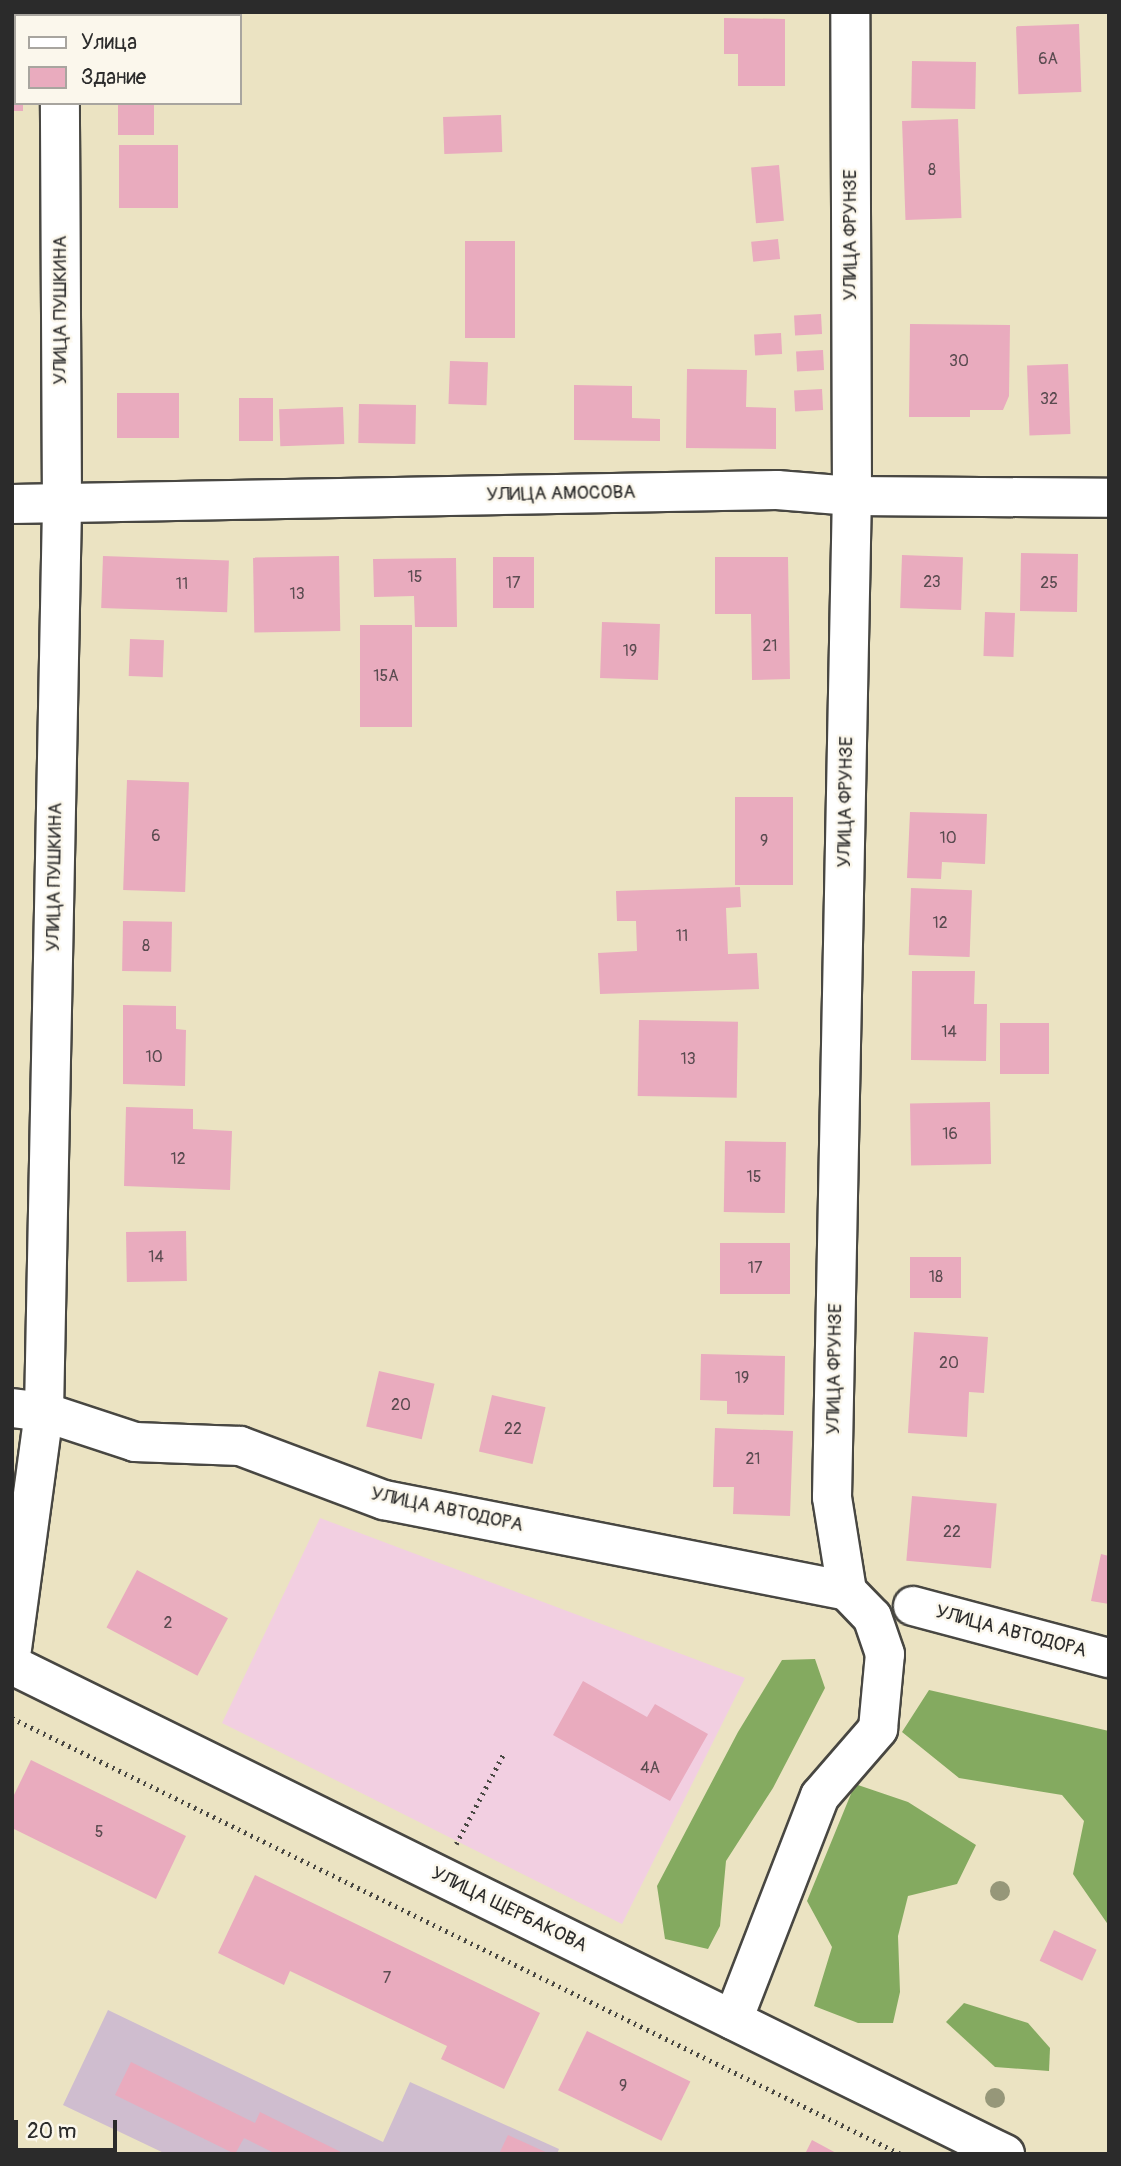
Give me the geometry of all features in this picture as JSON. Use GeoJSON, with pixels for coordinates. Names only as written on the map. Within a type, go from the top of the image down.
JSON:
{"type":"FeatureCollection","features":[{"type":"Feature","properties":{"kind":"street","name":"УЛИЦА ФРУНЗЕ"},"geometry":{"type":"LineString","coordinates":[[847,1591],[832,1497],[852,496],[850,12]]}},
{"type":"Feature","properties":{"kind":"street","name":"УЛИЦА ПУШКИНА"},"geometry":{"type":"LineString","coordinates":[[12,1649],[28,1410],[62,505],[60,105]]}},
{"type":"Feature","properties":{"kind":"street","name":"УЛИЦА АМОСОВА"},"geometry":{"type":"LineString","coordinates":[[12,503],[62,505],[777,490],[852,496],[1109,498]]}},
{"type":"Feature","properties":{"kind":"street","name":"УЛИЦА АВТОДОРА"},"geometry":{"type":"LineString","coordinates":[[28,1410],[135,1442],[240,1446],[384,1500],[847,1591]]}},
{"type":"Feature","properties":{"kind":"street"},"geometry":{"type":"LineString","coordinates":[[733,2020],[820,1797],[878,1729],[886,1654],[872,1617],[847,1591]]}},
{"type":"Feature","properties":{"kind":"street","name":"УЛИЦА АВТОДОРА"},"geometry":{"type":"LineString","coordinates":[[913,1606],[1109,1658]]}},
{"type":"Feature","properties":{"kind":"street","name":"УЛИЦА ЩЕРБАКОВА"},"geometry":{"type":"LineString","coordinates":[[12,1665],[1005,2154]]}},
{"type":"Feature","properties":{"kind":"path"},"geometry":{"type":"LineString","coordinates":[[12,1718],[417,1919],[901,2154]]}},
{"type":"Feature","properties":{"kind":"path"},"geometry":{"type":"LineString","coordinates":[[417,1919],[503,1755]]}},
{"type":"Feature","properties":{"kind":"shaded area"},"geometry":{"type":"Polygon","coordinates":[[[320,1518],[745,1678],[622,1924],[222,1723],[320,1518]]]}},
{"type":"Feature","properties":{"kind":"shaded area"},"geometry":{"type":"Polygon","coordinates":[[[108,2010],[383,2142],[410,2082],[559,2149],[557,2154],[166,2154],[63,2105],[108,2010]]]}},
{"type":"Feature","properties":{"kind":"green space"},"geometry":{"type":"Polygon","coordinates":[[[815,1659],[825,1688],[773,1788],[726,1861],[720,1926],[708,1949],[665,1939],[657,1886],[738,1732],[782,1660],[815,1659]]]}},
{"type":"Feature","properties":{"kind":"green space"},"geometry":{"type":"Polygon","coordinates":[[[929,1690],[1109,1731],[1109,1926],[1073,1874],[1084,1821],[1062,1795],[959,1778],[902,1732],[929,1690]]]}},
{"type":"Feature","properties":{"kind":"green space"},"geometry":{"type":"Polygon","coordinates":[[[855,1784],[908,1802],[976,1845],[957,1884],[908,1896],[898,1936],[900,1992],[893,2023],[858,2023],[814,2006],[832,1947],[807,1901],[855,1784]]]}},
{"type":"Feature","properties":{"kind":"green space"},"geometry":{"type":"Polygon","coordinates":[[[964,2003],[1028,2023],[1050,2048],[1049,2071],[995,2067],[946,2022],[964,2003]]]}},
{"type":"Feature","properties":{"kind":"building"},"geometry":{"type":"Polygon","coordinates":[[[724,18],[785,19],[785,86],[738,86],[738,54],[724,54],[724,18]]]}},
{"type":"Feature","properties":{"kind":"building"},"geometry":{"type":"Polygon","coordinates":[[[1079,24],[1081,92],[1018,94],[1016,26],[1079,24]]]}},
{"type":"Feature","properties":{"kind":"building"},"geometry":{"type":"Polygon","coordinates":[[[912,61],[976,62],[975,109],[911,108],[912,61]]]}},
{"type":"Feature","properties":{"kind":"building"},"geometry":{"type":"Polygon","coordinates":[[[12,67],[14,105],[23,105],[23,111],[12,111],[12,67]]]}},
{"type":"Feature","properties":{"kind":"building"},"geometry":{"type":"Polygon","coordinates":[[[118,105],[154,105],[154,135],[118,135],[118,105]]]}},
{"type":"Feature","properties":{"kind":"building"},"geometry":{"type":"Polygon","coordinates":[[[501,115],[502,152],[444,154],[443,117],[501,115]]]}},
{"type":"Feature","properties":{"kind":"building"},"geometry":{"type":"Polygon","coordinates":[[[958,119],[961,218],[905,220],[902,121],[958,119]]]}},
{"type":"Feature","properties":{"kind":"building"},"geometry":{"type":"Polygon","coordinates":[[[119,145],[178,145],[178,208],[119,208],[119,145]]]}},
{"type":"Feature","properties":{"kind":"building"},"geometry":{"type":"Polygon","coordinates":[[[779,165],[784,221],[756,223],[751,167],[779,165]]]}},
{"type":"Feature","properties":{"kind":"building"},"geometry":{"type":"Polygon","coordinates":[[[778,239],[780,259],[753,262],[751,242],[778,239]]]}},
{"type":"Feature","properties":{"kind":"building"},"geometry":{"type":"Polygon","coordinates":[[[465,241],[515,241],[515,338],[465,338],[465,241]]]}},
{"type":"Feature","properties":{"kind":"building"},"geometry":{"type":"Polygon","coordinates":[[[821,314],[822,334],[795,335],[794,315],[821,314]]]}},
{"type":"Feature","properties":{"kind":"building"},"geometry":{"type":"Polygon","coordinates":[[[910,324],[1010,325],[1009,396],[1003,410],[970,410],[970,417],[909,417],[910,324]]]}},
{"type":"Feature","properties":{"kind":"building"},"geometry":{"type":"Polygon","coordinates":[[[781,333],[782,354],[755,355],[754,334],[781,333]]]}},
{"type":"Feature","properties":{"kind":"building"},"geometry":{"type":"Polygon","coordinates":[[[823,350],[824,370],[797,371],[796,351],[823,350]]]}},
{"type":"Feature","properties":{"kind":"building"},"geometry":{"type":"Polygon","coordinates":[[[450,361],[488,362],[486,405],[448,404],[450,361]]]}},
{"type":"Feature","properties":{"kind":"building"},"geometry":{"type":"Polygon","coordinates":[[[1068,364],[1070,434],[1029,435],[1027,365],[1068,364]]]}},
{"type":"Feature","properties":{"kind":"building"},"geometry":{"type":"Polygon","coordinates":[[[687,369],[747,370],[746,407],[776,408],[776,449],[686,448],[687,369]]]}},
{"type":"Feature","properties":{"kind":"building"},"geometry":{"type":"Polygon","coordinates":[[[574,385],[632,386],[632,418],[660,419],[660,441],[574,440],[574,385]]]}},
{"type":"Feature","properties":{"kind":"building"},"geometry":{"type":"Polygon","coordinates":[[[822,389],[823,410],[795,411],[794,390],[822,389]]]}},
{"type":"Feature","properties":{"kind":"building"},"geometry":{"type":"Polygon","coordinates":[[[117,393],[179,393],[179,438],[117,438],[117,393]]]}},
{"type":"Feature","properties":{"kind":"building"},"geometry":{"type":"Polygon","coordinates":[[[239,398],[273,398],[273,441],[239,441],[239,398]]]}},
{"type":"Feature","properties":{"kind":"building"},"geometry":{"type":"Polygon","coordinates":[[[359,404],[416,405],[415,444],[358,443],[359,404]]]}},
{"type":"Feature","properties":{"kind":"building"},"geometry":{"type":"Polygon","coordinates":[[[343,407],[344,444],[280,446],[279,409],[343,407]]]}},
{"type":"Feature","properties":{"kind":"building"},"geometry":{"type":"Polygon","coordinates":[[[1021,553],[1078,554],[1077,612],[1020,611],[1021,553]]]}},
{"type":"Feature","properties":{"kind":"building"},"geometry":{"type":"Polygon","coordinates":[[[902,555],[963,557],[961,610],[900,608],[902,555]]]}},
{"type":"Feature","properties":{"kind":"building"},"geometry":{"type":"Polygon","coordinates":[[[103,556],[229,560],[227,612],[101,608],[103,556]]]}},
{"type":"Feature","properties":{"kind":"building"},"geometry":{"type":"Polygon","coordinates":[[[339,556],[340,631],[254,632],[253,558],[339,556]]]}},
{"type":"Feature","properties":{"kind":"building"},"geometry":{"type":"Polygon","coordinates":[[[493,557],[534,557],[534,608],[493,608],[493,557]]]}},
{"type":"Feature","properties":{"kind":"building"},"geometry":{"type":"Polygon","coordinates":[[[715,557],[788,557],[790,679],[752,680],[751,614],[715,614],[715,557]]]}},
{"type":"Feature","properties":{"kind":"building"},"geometry":{"type":"Polygon","coordinates":[[[456,558],[457,627],[415,627],[414,596],[374,597],[373,559],[456,558]]]}},
{"type":"Feature","properties":{"kind":"building"},"geometry":{"type":"Polygon","coordinates":[[[985,612],[1015,613],[1013,657],[983,656],[985,612]]]}},
{"type":"Feature","properties":{"kind":"building"},"geometry":{"type":"Polygon","coordinates":[[[602,622],[660,624],[658,680],[600,678],[602,622]]]}},
{"type":"Feature","properties":{"kind":"building"},"geometry":{"type":"Polygon","coordinates":[[[360,625],[412,625],[412,727],[360,727],[360,625]]]}},
{"type":"Feature","properties":{"kind":"building"},"geometry":{"type":"Polygon","coordinates":[[[130,639],[164,640],[163,677],[129,676],[130,639]]]}},
{"type":"Feature","properties":{"kind":"building"},"geometry":{"type":"Polygon","coordinates":[[[127,780],[189,782],[185,892],[123,890],[127,780]]]}},
{"type":"Feature","properties":{"kind":"building"},"geometry":{"type":"Polygon","coordinates":[[[735,797],[793,797],[793,885],[735,885],[735,797]]]}},
{"type":"Feature","properties":{"kind":"building"},"geometry":{"type":"Polygon","coordinates":[[[910,812],[987,814],[985,864],[942,862],[941,879],[907,878],[910,812]]]}},
{"type":"Feature","properties":{"kind":"building"},"geometry":{"type":"Polygon","coordinates":[[[740,887],[741,907],[726,908],[728,954],[757,953],[759,989],[600,994],[598,953],[637,951],[636,921],[617,921],[616,891],[740,887]]]}},
{"type":"Feature","properties":{"kind":"building"},"geometry":{"type":"Polygon","coordinates":[[[911,888],[972,890],[970,957],[909,955],[911,888]]]}},
{"type":"Feature","properties":{"kind":"building"},"geometry":{"type":"Polygon","coordinates":[[[123,921],[172,922],[171,972],[122,971],[123,921]]]}},
{"type":"Feature","properties":{"kind":"building"},"geometry":{"type":"Polygon","coordinates":[[[912,971],[975,971],[974,1004],[987,1004],[986,1061],[911,1060],[912,971]]]}},
{"type":"Feature","properties":{"kind":"building"},"geometry":{"type":"Polygon","coordinates":[[[123,1005],[176,1006],[176,1029],[186,1030],[185,1086],[123,1084],[123,1005]]]}},
{"type":"Feature","properties":{"kind":"building"},"geometry":{"type":"Polygon","coordinates":[[[639,1020],[738,1022],[737,1098],[638,1096],[639,1020]]]}},
{"type":"Feature","properties":{"kind":"building"},"geometry":{"type":"Polygon","coordinates":[[[1000,1023],[1049,1023],[1049,1074],[1000,1074],[1000,1023]]]}},
{"type":"Feature","properties":{"kind":"building"},"geometry":{"type":"Polygon","coordinates":[[[990,1102],[991,1164],[911,1165],[910,1103],[990,1102]]]}},
{"type":"Feature","properties":{"kind":"building"},"geometry":{"type":"Polygon","coordinates":[[[126,1107],[193,1109],[193,1129],[232,1131],[230,1190],[124,1186],[126,1107]]]}},
{"type":"Feature","properties":{"kind":"building"},"geometry":{"type":"Polygon","coordinates":[[[725,1141],[786,1142],[785,1213],[724,1212],[725,1141]]]}},
{"type":"Feature","properties":{"kind":"building"},"geometry":{"type":"Polygon","coordinates":[[[186,1231],[187,1281],[127,1282],[126,1232],[186,1231]]]}},
{"type":"Feature","properties":{"kind":"building"},"geometry":{"type":"Polygon","coordinates":[[[720,1243],[790,1243],[790,1294],[720,1294],[720,1243]]]}},
{"type":"Feature","properties":{"kind":"building"},"geometry":{"type":"Polygon","coordinates":[[[910,1257],[961,1257],[961,1298],[910,1298],[910,1257]]]}},
{"type":"Feature","properties":{"kind":"building"},"geometry":{"type":"Polygon","coordinates":[[[914,1332],[988,1337],[984,1393],[969,1392],[967,1437],[908,1433],[914,1332]]]}},
{"type":"Feature","properties":{"kind":"building"},"geometry":{"type":"Polygon","coordinates":[[[701,1354],[785,1356],[784,1415],[727,1414],[727,1401],[700,1400],[701,1354]]]}},
{"type":"Feature","properties":{"kind":"building"},"geometry":{"type":"Polygon","coordinates":[[[379,1371],[435,1384],[422,1439],[366,1427],[379,1371]]]}},
{"type":"Feature","properties":{"kind":"building"},"geometry":{"type":"Polygon","coordinates":[[[492,1395],[546,1407],[533,1464],[479,1452],[492,1395]]]}},
{"type":"Feature","properties":{"kind":"building"},"geometry":{"type":"Polygon","coordinates":[[[715,1428],[793,1431],[790,1516],[733,1514],[734,1487],[713,1487],[715,1428]]]}},
{"type":"Feature","properties":{"kind":"building"},"geometry":{"type":"Polygon","coordinates":[[[912,1496],[997,1503],[991,1568],[906,1561],[912,1496]]]}},
{"type":"Feature","properties":{"kind":"building"},"geometry":{"type":"Polygon","coordinates":[[[1101,1554],[1109,1556],[1109,1604],[1091,1601],[1101,1554]]]}},
{"type":"Feature","properties":{"kind":"building"},"geometry":{"type":"Polygon","coordinates":[[[137,1570],[228,1618],[197,1676],[106,1627],[137,1570]]]}},
{"type":"Feature","properties":{"kind":"building"},"geometry":{"type":"Polygon","coordinates":[[[583,1681],[647,1717],[655,1704],[708,1734],[670,1801],[553,1735],[583,1681]]]}},
{"type":"Feature","properties":{"kind":"building"},"geometry":{"type":"Polygon","coordinates":[[[31,1760],[186,1836],[156,1899],[12,1828],[12,1799],[31,1760]]]}},
{"type":"Feature","properties":{"kind":"building"},"geometry":{"type":"Polygon","coordinates":[[[255,1875],[540,2013],[504,2089],[441,2059],[447,2046],[290,1971],[284,1985],[218,1953],[255,1875]]]}},
{"type":"Feature","properties":{"kind":"building"},"geometry":{"type":"Polygon","coordinates":[[[1054,1930],[1097,1950],[1082,1981],[1040,1961],[1054,1930]]]}},
{"type":"Feature","properties":{"kind":"building"},"geometry":{"type":"Polygon","coordinates":[[[587,2031],[690,2081],[661,2141],[558,2090],[587,2031]]]}},
{"type":"Feature","properties":{"kind":"building"},"geometry":{"type":"Polygon","coordinates":[[[131,2062],[255,2123],[260,2112],[345,2154],[276,2154],[244,2138],[235,2154],[115,2095],[131,2062]]]}},
{"type":"Feature","properties":{"kind":"building"},"geometry":{"type":"Polygon","coordinates":[[[508,2135],[550,2154],[499,2154],[508,2135]]]}},
{"type":"Feature","properties":{"kind":"building"},"geometry":{"type":"Polygon","coordinates":[[[812,2140],[838,2154],[805,2154],[812,2140]]]}}]}
